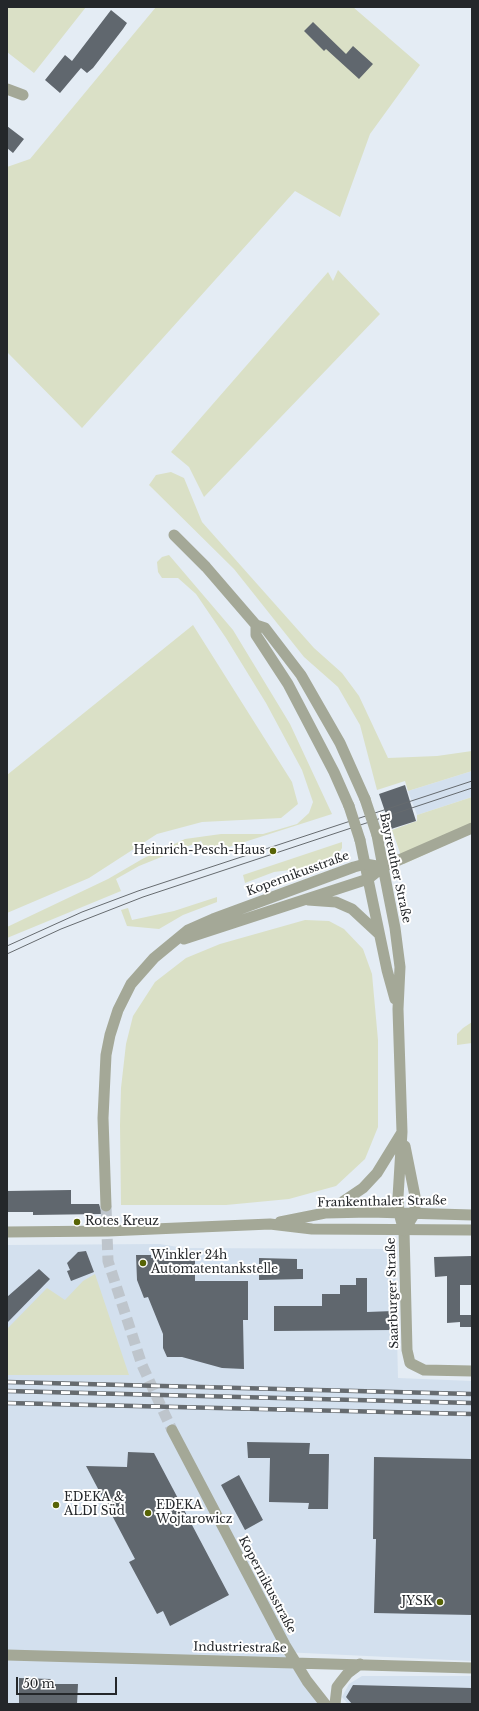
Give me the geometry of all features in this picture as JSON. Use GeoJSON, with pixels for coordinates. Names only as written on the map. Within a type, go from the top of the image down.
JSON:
{"type":"FeatureCollection","features":[{"type":"Feature","properties":{"kind":"street"},"geometry":{"type":"LineString","coordinates":[[7,89],[23,95]]}},
{"type":"Feature","properties":{"kind":"street","name":"Bayreuther Straße"},"geometry":{"type":"LineString","coordinates":[[174,535],[206,567],[256,625],[265,628],[301,675],[340,743],[365,799],[377,835],[395,928],[400,967],[398,1009],[402,1132],[399,1213],[404,1230]]}},
{"type":"Feature","properties":{"kind":"street","name":"Bayreuther Straße"},"geometry":{"type":"LineString","coordinates":[[256,625],[256,635],[288,684],[334,772],[349,806],[360,840],[387,970],[398,1009]]}},
{"type":"Feature","properties":{"kind":"street"},"geometry":{"type":"LineString","coordinates":[[383,867],[472,828]]}},
{"type":"Feature","properties":{"kind":"street","name":"Kopernikusstraße"},"geometry":{"type":"LineString","coordinates":[[106,1206],[103,1118],[105,1070],[110,1035],[118,1010],[131,984],[154,958],[188,930],[213,919],[365,864],[383,867]]}},
{"type":"Feature","properties":{"kind":"street","name":"Kopernikusstraße"},"geometry":{"type":"LineString","coordinates":[[172,943],[368,878],[383,867]]}},
{"type":"Feature","properties":{"kind":"street"},"geometry":{"type":"LineString","coordinates":[[303,899],[336,902],[352,909],[379,934]]}},
{"type":"Feature","properties":{"kind":"street"},"geometry":{"type":"LineString","coordinates":[[325,1213],[363,1188],[377,1173],[402,1132]]}},
{"type":"Feature","properties":{"kind":"street","name":"Bayreuther Straße"},"geometry":{"type":"LineString","coordinates":[[402,1132],[415,1196],[414,1213],[404,1230]]}},
{"type":"Feature","properties":{"kind":"street","name":"Frankenthaler Straße"},"geometry":{"type":"LineString","coordinates":[[7,1232],[108,1231],[270,1224],[325,1213],[414,1213],[472,1215]]}},
{"type":"Feature","properties":{"kind":"street","name":"Frankenthaler Straße"},"geometry":{"type":"LineString","coordinates":[[270,1224],[312,1229],[472,1230]]}},
{"type":"Feature","properties":{"kind":"street","name":"Saarburger Straße"},"geometry":{"type":"LineString","coordinates":[[404,1230],[407,1350],[410,1363],[424,1370],[472,1371]]}},
{"type":"Feature","properties":{"kind":"street","name":"Kopernikusstraße"},"geometry":{"type":"LineString","coordinates":[[172,1430],[275,1628],[307,1681],[326,1704]]}},
{"type":"Feature","properties":{"kind":"street","name":"Industriestraße"},"geometry":{"type":"LineString","coordinates":[[7,1656],[295,1662],[472,1668]]}},
{"type":"Feature","properties":{"kind":"street"},"geometry":{"type":"LineString","coordinates":[[335,1704],[337,1687],[340,1682],[348,1673],[360,1664]]}},
{"type":"Feature","properties":{"kind":"shaded area"},"geometry":{"type":"Polygon","coordinates":[[[472,771],[472,797],[417,815],[408,791],[472,771]]]}},
{"type":"Feature","properties":{"kind":"shaded area"},"geometry":{"type":"Polygon","coordinates":[[[160,1244],[184,1248],[395,1249],[398,1378],[472,1381],[472,1661],[283,1652],[324,1704],[7,1704],[7,1245],[160,1244]]]}},
{"type":"Feature","properties":{"kind":"shaded area"},"geometry":{"type":"Polygon","coordinates":[[[362,1676],[472,1676],[472,1704],[348,1704],[342,1697],[349,1684],[362,1676]]]}},
{"type":"Feature","properties":{"kind":"green space"},"geometry":{"type":"Polygon","coordinates":[[[7,7],[86,7],[34,73],[7,52],[7,7]]]}},
{"type":"Feature","properties":{"kind":"green space"},"geometry":{"type":"Polygon","coordinates":[[[156,7],[353,7],[420,65],[370,134],[340,217],[295,191],[82,428],[7,352],[7,167],[30,159],[156,7]]]}},
{"type":"Feature","properties":{"kind":"green space"},"geometry":{"type":"Polygon","coordinates":[[[338,270],[380,314],[204,497],[189,467],[171,452],[328,272],[333,281],[338,270]]]}},
{"type":"Feature","properties":{"kind":"green space"},"geometry":{"type":"Polygon","coordinates":[[[171,472],[184,478],[202,522],[314,648],[342,673],[359,696],[388,758],[437,756],[472,751],[472,771],[408,791],[405,781],[377,790],[360,725],[338,687],[304,657],[234,569],[149,485],[156,475],[171,472]]]}},
{"type":"Feature","properties":{"kind":"green space"},"geometry":{"type":"Polygon","coordinates":[[[169,555],[233,630],[290,724],[332,814],[207,854],[201,841],[139,866],[116,879],[121,891],[7,938],[7,927],[108,879],[144,858],[185,839],[221,834],[263,834],[297,824],[309,813],[313,802],[302,770],[266,703],[226,638],[196,594],[178,578],[162,578],[158,572],[157,562],[162,557],[169,555]]]}},
{"type":"Feature","properties":{"kind":"green space"},"geometry":{"type":"Polygon","coordinates":[[[193,625],[292,782],[298,804],[281,818],[202,822],[157,834],[89,878],[7,913],[7,775],[193,625]]]}},
{"type":"Feature","properties":{"kind":"green space"},"geometry":{"type":"Polygon","coordinates":[[[472,797],[472,833],[404,864],[392,830],[417,821],[417,815],[472,797]]]}},
{"type":"Feature","properties":{"kind":"green space"},"geometry":{"type":"Polygon","coordinates":[[[342,842],[342,848],[338,855],[305,868],[274,872],[245,883],[243,875],[342,842]]]}},
{"type":"Feature","properties":{"kind":"green space"},"geometry":{"type":"Polygon","coordinates":[[[217,897],[217,902],[183,915],[159,929],[127,926],[121,910],[128,908],[132,920],[174,911],[217,897]]]}},
{"type":"Feature","properties":{"kind":"green space"},"geometry":{"type":"Polygon","coordinates":[[[305,920],[329,921],[344,929],[363,949],[372,974],[378,1040],[378,1127],[365,1159],[336,1186],[289,1199],[226,1205],[121,1205],[121,1088],[126,1044],[133,1016],[155,982],[186,958],[220,944],[305,920]]]}},
{"type":"Feature","properties":{"kind":"green space"},"geometry":{"type":"Polygon","coordinates":[[[472,1022],[472,1043],[457,1045],[457,1034],[472,1022]]]}},
{"type":"Feature","properties":{"kind":"green space"},"geometry":{"type":"Polygon","coordinates":[[[95,1274],[129,1375],[7,1375],[7,1329],[47,1288],[65,1300],[83,1281],[95,1274]]]}},
{"type":"Feature","properties":{"kind":"building"},"geometry":{"type":"Polygon","coordinates":[[[111,10],[127,23],[93,68],[87,73],[81,68],[60,93],[45,80],[65,55],[72,61],[111,10]]]}},
{"type":"Feature","properties":{"kind":"building"},"geometry":{"type":"Polygon","coordinates":[[[313,22],[346,54],[353,46],[373,64],[359,79],[326,49],[324,51],[304,31],[313,22]]]}},
{"type":"Feature","properties":{"kind":"building"},"geometry":{"type":"Polygon","coordinates":[[[7,126],[24,139],[13,153],[7,148],[7,126]]]}},
{"type":"Feature","properties":{"kind":"building"},"geometry":{"type":"Polygon","coordinates":[[[405,785],[416,821],[391,829],[379,794],[405,785]]]}},
{"type":"Feature","properties":{"kind":"building"},"geometry":{"type":"Polygon","coordinates":[[[71,1190],[71,1204],[99,1204],[102,1214],[33,1215],[33,1212],[7,1212],[7,1191],[71,1190]]]}},
{"type":"Feature","properties":{"kind":"building"},"geometry":{"type":"Polygon","coordinates":[[[86,1251],[94,1272],[71,1281],[67,1271],[70,1270],[67,1263],[78,1252],[86,1251]]]}},
{"type":"Feature","properties":{"kind":"building"},"geometry":{"type":"Polygon","coordinates":[[[136,1255],[151,1255],[151,1258],[195,1258],[195,1281],[248,1281],[248,1320],[243,1320],[244,1369],[222,1368],[182,1357],[167,1357],[163,1348],[163,1334],[148,1297],[144,1298],[137,1280],[136,1255]]]}},
{"type":"Feature","properties":{"kind":"building"},"geometry":{"type":"Polygon","coordinates":[[[472,1256],[472,1285],[460,1285],[460,1315],[472,1315],[472,1327],[460,1327],[460,1322],[447,1323],[447,1276],[435,1277],[434,1257],[472,1256]]]}},
{"type":"Feature","properties":{"kind":"building"},"geometry":{"type":"Polygon","coordinates":[[[259,1258],[297,1259],[297,1269],[303,1269],[303,1279],[259,1280],[259,1258]]]}},
{"type":"Feature","properties":{"kind":"building"},"geometry":{"type":"Polygon","coordinates":[[[39,1269],[50,1279],[7,1323],[7,1297],[39,1269]]]}},
{"type":"Feature","properties":{"kind":"building"},"geometry":{"type":"Polygon","coordinates":[[[356,1278],[367,1278],[367,1312],[393,1311],[394,1330],[274,1331],[274,1306],[322,1306],[322,1294],[340,1294],[340,1285],[356,1285],[356,1278]]]}},
{"type":"Feature","properties":{"kind":"building"},"geometry":{"type":"Polygon","coordinates":[[[247,1442],[310,1443],[309,1454],[329,1454],[328,1509],[308,1509],[309,1503],[269,1502],[270,1458],[248,1458],[247,1442]]]}},
{"type":"Feature","properties":{"kind":"building","name":"EDEKA Wojtarowicz"},"geometry":{"type":"Polygon","coordinates":[[[128,1452],[154,1453],[229,1595],[170,1626],[163,1611],[157,1614],[129,1562],[135,1559],[86,1466],[127,1467],[128,1452]]]}},
{"type":"Feature","properties":{"kind":"building"},"geometry":{"type":"Polygon","coordinates":[[[374,1457],[472,1459],[472,1615],[374,1613],[376,1539],[373,1539],[374,1457]]]}},
{"type":"Feature","properties":{"kind":"building"},"geometry":{"type":"Polygon","coordinates":[[[239,1475],[263,1520],[245,1530],[221,1485],[239,1475]]]}},
{"type":"Feature","properties":{"kind":"building"},"geometry":{"type":"Polygon","coordinates":[[[19,1678],[51,1679],[51,1684],[78,1684],[77,1704],[19,1704],[19,1678]]]}},
{"type":"Feature","properties":{"kind":"building"},"geometry":{"type":"Polygon","coordinates":[[[353,1685],[472,1688],[472,1704],[352,1704],[346,1697],[353,1685]]]}},
{"type":"Feature","properties":{"kind":"tunnel"},"geometry":{"type":"LineString","coordinates":[[106,1206],[108,1261],[142,1365],[172,1430]]}},
{"type":"Feature","properties":{"kind":"tram line"},"geometry":{"type":"LineString","coordinates":[[7,946],[82,912],[138,891],[472,781]]}},
{"type":"Feature","properties":{"kind":"tram line"},"geometry":{"type":"LineString","coordinates":[[7,954],[61,929],[143,897],[472,788]]}},
{"type":"Feature","properties":{"kind":"railway"},"geometry":{"type":"LineString","coordinates":[[7,1382],[472,1394]]}},
{"type":"Feature","properties":{"kind":"railway"},"geometry":{"type":"LineString","coordinates":[[7,1391],[472,1403]]}},
{"type":"Feature","properties":{"kind":"railway"},"geometry":{"type":"LineString","coordinates":[[7,1403],[472,1414]]}},
{"type":"Feature","properties":{"kind":"place","name":"Heinrich-Pesch-Haus"},"geometry":{"type":"Point","coordinates":[273,851]}},
{"type":"Feature","properties":{"kind":"place","name":"Rotes Kreuz"},"geometry":{"type":"Point","coordinates":[77,1222]}},
{"type":"Feature","properties":{"kind":"place","name":"Winkler 24h Automatentankstelle"},"geometry":{"type":"Point","coordinates":[143,1263]}},
{"type":"Feature","properties":{"kind":"place","name":"EDEKA & ALDI Süd"},"geometry":{"type":"Point","coordinates":[56,1505]}},
{"type":"Feature","properties":{"kind":"place","name":"EDEKA Wojtarowicz"},"geometry":{"type":"Point","coordinates":[148,1513]}},
{"type":"Feature","properties":{"kind":"place","name":"JYSK"},"geometry":{"type":"Point","coordinates":[440,1602]}}]}
